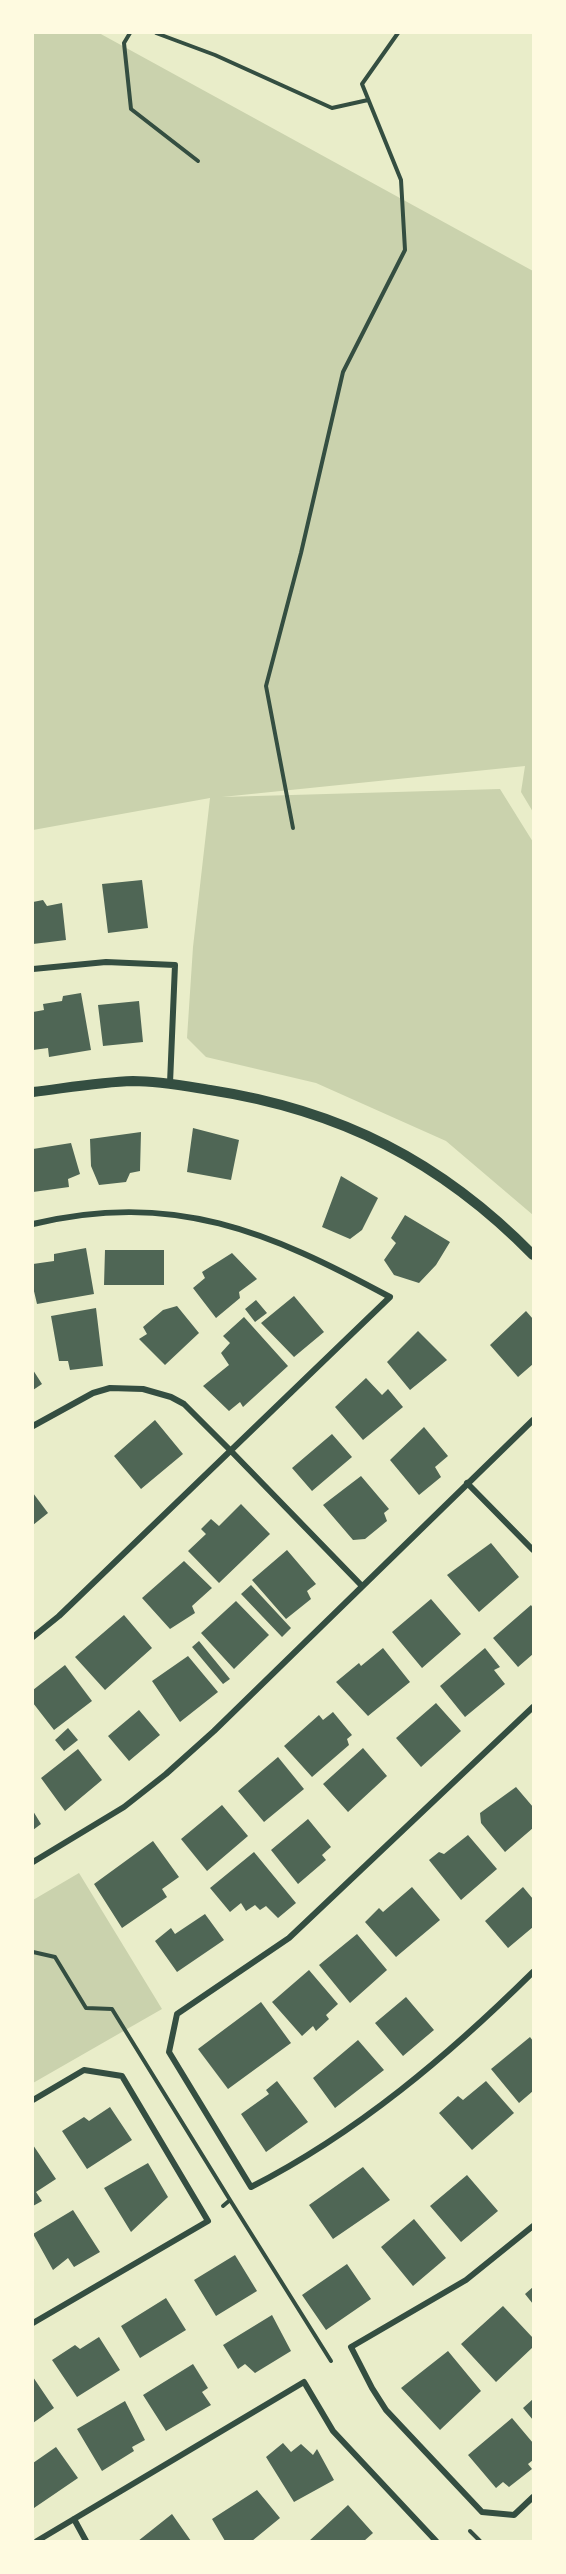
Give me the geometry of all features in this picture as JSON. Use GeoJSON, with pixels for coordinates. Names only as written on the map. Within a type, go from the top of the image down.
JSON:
{"type":"FeatureCollection","features":[{"type":"Feature","properties":{"kind":"street"},"geometry":{"type":"LineString","coordinates":[[33,969],[106,962],[175,965],[170,1083]]}},
{"type":"Feature","properties":{"kind":"street"},"geometry":{"type":"LineString","coordinates":[[33,1092],[133,1081],[170,1083],[258,1097],[297,1108],[333,1121],[398,1150],[470,1197],[533,1255]]}},
{"type":"Feature","properties":{"kind":"street"},"geometry":{"type":"LineString","coordinates":[[33,1224],[117,1211],[167,1213],[226,1225],[291,1246],[390,1297],[59,1616],[33,1637]]}},
{"type":"Feature","properties":{"kind":"street"},"geometry":{"type":"LineString","coordinates":[[33,1426],[93,1393],[110,1388],[143,1389],[184,1404],[362,1586]]}},
{"type":"Feature","properties":{"kind":"street"},"geometry":{"type":"LineString","coordinates":[[33,1862],[124,1807],[166,1774],[214,1731],[533,1420]]}},
{"type":"Feature","properties":{"kind":"street"},"geometry":{"type":"LineString","coordinates":[[467,1482],[533,1550]]}},
{"type":"Feature","properties":{"kind":"street"},"geometry":{"type":"LineString","coordinates":[[533,1707],[289,1938],[177,2014],[169,2052],[251,2187],[284,2171],[405,2088],[438,2061],[533,1972]]}},
{"type":"Feature","properties":{"kind":"street"},"geometry":{"type":"LineString","coordinates":[[33,2100],[84,2070],[122,2076],[208,2222],[33,2323]]}},
{"type":"Feature","properties":{"kind":"street"},"geometry":{"type":"LineString","coordinates":[[533,2226],[466,2280],[351,2348],[386,2410],[482,2512],[514,2515],[533,2497]]}},
{"type":"Feature","properties":{"kind":"street"},"geometry":{"type":"LineString","coordinates":[[37,2541],[304,2382],[333,2431],[436,2541]]}},
{"type":"Feature","properties":{"kind":"street"},"geometry":{"type":"LineString","coordinates":[[74,2519],[86,2541]]}},
{"type":"Feature","properties":{"kind":"path"},"geometry":{"type":"LineString","coordinates":[[130,33],[124,43],[131,108],[198,161]]}},
{"type":"Feature","properties":{"kind":"path"},"geometry":{"type":"LineString","coordinates":[[156,33],[215,55],[332,108],[368,100]]}},
{"type":"Feature","properties":{"kind":"path"},"geometry":{"type":"LineString","coordinates":[[293,828],[266,686],[301,553],[343,372],[405,250],[401,180],[362,84],[398,33]]}},
{"type":"Feature","properties":{"kind":"green space"},"geometry":{"type":"Polygon","coordinates":[[[33,33],[99,33],[533,271],[533,812],[521,792],[525,766],[222,797],[500,789],[533,842],[533,1215],[446,1141],[316,1083],[206,1057],[187,1038],[193,947],[210,798],[33,830],[33,33]]]}},
{"type":"Feature","properties":{"kind":"green space"},"geometry":{"type":"Polygon","coordinates":[[[79,1873],[162,2009],[33,2083],[33,1900],[79,1873]]]}},
{"type":"Feature","properties":{"kind":"building"},"geometry":{"type":"Polygon","coordinates":[[[142,880],[148,928],[108,933],[102,884],[142,880]]]}},
{"type":"Feature","properties":{"kind":"building"},"geometry":{"type":"Polygon","coordinates":[[[43,900],[47,906],[62,903],[66,940],[33,944],[33,902],[43,900]]]}},
{"type":"Feature","properties":{"kind":"building"},"geometry":{"type":"Polygon","coordinates":[[[81,993],[91,1050],[49,1057],[48,1048],[33,1050],[33,1012],[44,1010],[43,1004],[62,1001],[63,996],[81,993]]]}},
{"type":"Feature","properties":{"kind":"building"},"geometry":{"type":"Polygon","coordinates":[[[139,1001],[143,1042],[103,1046],[98,1005],[139,1001]]]}},
{"type":"Feature","properties":{"kind":"building"},"geometry":{"type":"Polygon","coordinates":[[[193,1128],[239,1140],[231,1180],[187,1172],[193,1128]]]}},
{"type":"Feature","properties":{"kind":"building"},"geometry":{"type":"Polygon","coordinates":[[[141,1132],[140,1171],[130,1173],[126,1182],[99,1185],[91,1166],[90,1139],[141,1132]]]}},
{"type":"Feature","properties":{"kind":"building"},"geometry":{"type":"Polygon","coordinates":[[[71,1143],[80,1174],[68,1179],[69,1187],[33,1192],[33,1149],[71,1143]]]}},
{"type":"Feature","properties":{"kind":"building"},"geometry":{"type":"Polygon","coordinates":[[[341,1176],[378,1198],[362,1230],[350,1239],[322,1227],[341,1176]]]}},
{"type":"Feature","properties":{"kind":"building"},"geometry":{"type":"Polygon","coordinates":[[[405,1215],[450,1242],[436,1265],[419,1283],[394,1275],[384,1260],[396,1243],[391,1238],[405,1215]]]}},
{"type":"Feature","properties":{"kind":"building"},"geometry":{"type":"Polygon","coordinates":[[[86,1248],[94,1294],[37,1304],[33,1287],[33,1264],[54,1261],[54,1254],[86,1248]]]}},
{"type":"Feature","properties":{"kind":"building"},"geometry":{"type":"Polygon","coordinates":[[[105,1250],[164,1250],[164,1285],[104,1285],[105,1250]]]}},
{"type":"Feature","properties":{"kind":"building"},"geometry":{"type":"Polygon","coordinates":[[[232,1253],[257,1279],[239,1292],[240,1298],[216,1318],[193,1288],[205,1278],[202,1272],[232,1253]]]}},
{"type":"Feature","properties":{"kind":"building"},"geometry":{"type":"Polygon","coordinates":[[[294,1296],[324,1332],[294,1357],[261,1323],[294,1296]]]}},
{"type":"Feature","properties":{"kind":"building"},"geometry":{"type":"Polygon","coordinates":[[[256,1300],[267,1313],[255,1322],[245,1309],[256,1300]]]}},
{"type":"Feature","properties":{"kind":"building"},"geometry":{"type":"Polygon","coordinates":[[[177,1306],[199,1333],[165,1365],[139,1339],[147,1334],[143,1327],[163,1310],[177,1306]]]}},
{"type":"Feature","properties":{"kind":"building"},"geometry":{"type":"Polygon","coordinates":[[[96,1308],[103,1366],[70,1370],[68,1361],[59,1361],[51,1316],[96,1308]]]}},
{"type":"Feature","properties":{"kind":"building"},"geometry":{"type":"Polygon","coordinates":[[[526,1311],[533,1319],[533,1364],[518,1377],[490,1345],[526,1311]]]}},
{"type":"Feature","properties":{"kind":"building"},"geometry":{"type":"Polygon","coordinates":[[[244,1317],[288,1366],[243,1407],[240,1402],[229,1411],[203,1386],[229,1365],[221,1353],[230,1343],[223,1336],[244,1317]]]}},
{"type":"Feature","properties":{"kind":"building"},"geometry":{"type":"Polygon","coordinates":[[[418,1331],[447,1360],[410,1390],[387,1362],[418,1331]]]}},
{"type":"Feature","properties":{"kind":"building"},"geometry":{"type":"Polygon","coordinates":[[[33,1370],[42,1384],[33,1390],[33,1370]]]}},
{"type":"Feature","properties":{"kind":"building"},"geometry":{"type":"Polygon","coordinates":[[[366,1378],[382,1395],[388,1389],[403,1407],[363,1440],[335,1407],[366,1378]]]}},
{"type":"Feature","properties":{"kind":"building"},"geometry":{"type":"Polygon","coordinates":[[[155,1420],[183,1454],[141,1489],[114,1456],[155,1420]]]}},
{"type":"Feature","properties":{"kind":"building"},"geometry":{"type":"Polygon","coordinates":[[[424,1427],[448,1456],[435,1467],[441,1477],[419,1495],[390,1460],[424,1427]]]}},
{"type":"Feature","properties":{"kind":"building"},"geometry":{"type":"Polygon","coordinates":[[[332,1434],[352,1457],[312,1491],[292,1468],[332,1434]]]}},
{"type":"Feature","properties":{"kind":"building"},"geometry":{"type":"Polygon","coordinates":[[[361,1476],[389,1509],[384,1513],[387,1521],[365,1539],[353,1540],[323,1505],[361,1476]]]}},
{"type":"Feature","properties":{"kind":"building"},"geometry":{"type":"Polygon","coordinates":[[[33,1493],[48,1513],[33,1525],[33,1493]]]}},
{"type":"Feature","properties":{"kind":"building"},"geometry":{"type":"Polygon","coordinates":[[[241,1504],[270,1534],[219,1583],[188,1551],[206,1534],[201,1529],[211,1519],[219,1526],[241,1504]]]}},
{"type":"Feature","properties":{"kind":"building"},"geometry":{"type":"Polygon","coordinates":[[[491,1543],[519,1577],[479,1612],[447,1575],[491,1543]]]}},
{"type":"Feature","properties":{"kind":"building"},"geometry":{"type":"Polygon","coordinates":[[[287,1550],[316,1584],[307,1591],[311,1599],[286,1619],[252,1580],[287,1550]]]}},
{"type":"Feature","properties":{"kind":"building"},"geometry":{"type":"Polygon","coordinates":[[[184,1561],[212,1588],[192,1606],[195,1613],[170,1629],[142,1598],[184,1561]]]}},
{"type":"Feature","properties":{"kind":"building"},"geometry":{"type":"Polygon","coordinates":[[[251,1585],[291,1628],[282,1637],[241,1594],[251,1585]]]}},
{"type":"Feature","properties":{"kind":"building"},"geometry":{"type":"Polygon","coordinates":[[[431,1599],[461,1634],[422,1668],[392,1632],[431,1599]]]}},
{"type":"Feature","properties":{"kind":"building"},"geometry":{"type":"Polygon","coordinates":[[[236,1601],[269,1635],[234,1669],[201,1633],[236,1601]]]}},
{"type":"Feature","properties":{"kind":"building"},"geometry":{"type":"Polygon","coordinates":[[[531,1605],[533,1608],[533,1654],[518,1667],[493,1638],[531,1605]]]}},
{"type":"Feature","properties":{"kind":"building"},"geometry":{"type":"Polygon","coordinates":[[[124,1615],[152,1648],[105,1690],[75,1657],[124,1615]]]}},
{"type":"Feature","properties":{"kind":"building"},"geometry":{"type":"Polygon","coordinates":[[[199,1641],[230,1679],[223,1684],[192,1647],[199,1641]]]}},
{"type":"Feature","properties":{"kind":"building"},"geometry":{"type":"Polygon","coordinates":[[[383,1648],[410,1682],[368,1716],[336,1682],[359,1663],[361,1666],[383,1648]]]}},
{"type":"Feature","properties":{"kind":"building"},"geometry":{"type":"Polygon","coordinates":[[[485,1648],[500,1667],[494,1670],[505,1684],[465,1717],[440,1686],[485,1648]]]}},
{"type":"Feature","properties":{"kind":"building"},"geometry":{"type":"Polygon","coordinates":[[[188,1656],[218,1692],[180,1722],[152,1681],[188,1656]]]}},
{"type":"Feature","properties":{"kind":"building"},"geometry":{"type":"Polygon","coordinates":[[[65,1665],[92,1701],[54,1730],[33,1703],[33,1690],[65,1665]]]}},
{"type":"Feature","properties":{"kind":"building"},"geometry":{"type":"Polygon","coordinates":[[[436,1703],[461,1731],[421,1767],[396,1738],[436,1703]]]}},
{"type":"Feature","properties":{"kind":"building"},"geometry":{"type":"Polygon","coordinates":[[[139,1710],[160,1735],[129,1761],[108,1736],[139,1710]]]}},
{"type":"Feature","properties":{"kind":"building"},"geometry":{"type":"Polygon","coordinates":[[[333,1712],[352,1735],[347,1739],[349,1745],[312,1777],[284,1746],[319,1715],[323,1720],[333,1712]]]}},
{"type":"Feature","properties":{"kind":"building"},"geometry":{"type":"Polygon","coordinates":[[[68,1728],[78,1740],[64,1751],[55,1740],[68,1728]]]}},
{"type":"Feature","properties":{"kind":"building"},"geometry":{"type":"Polygon","coordinates":[[[363,1748],[387,1776],[348,1812],[323,1784],[363,1748]]]}},
{"type":"Feature","properties":{"kind":"building"},"geometry":{"type":"Polygon","coordinates":[[[78,1749],[102,1780],[65,1811],[41,1778],[78,1749]]]}},
{"type":"Feature","properties":{"kind":"building"},"geometry":{"type":"Polygon","coordinates":[[[278,1757],[304,1789],[264,1822],[238,1791],[278,1757]]]}},
{"type":"Feature","properties":{"kind":"building"},"geometry":{"type":"Polygon","coordinates":[[[516,1787],[533,1807],[533,1828],[505,1852],[481,1823],[480,1813],[516,1787]]]}},
{"type":"Feature","properties":{"kind":"building"},"geometry":{"type":"Polygon","coordinates":[[[222,1805],[248,1836],[207,1871],[181,1839],[222,1805]]]}},
{"type":"Feature","properties":{"kind":"building"},"geometry":{"type":"Polygon","coordinates":[[[33,1811],[41,1824],[33,1830],[33,1811]]]}},
{"type":"Feature","properties":{"kind":"building"},"geometry":{"type":"Polygon","coordinates":[[[308,1819],[331,1847],[322,1855],[326,1860],[298,1884],[271,1850],[308,1819]]]}},
{"type":"Feature","properties":{"kind":"building"},"geometry":{"type":"Polygon","coordinates":[[[468,1835],[497,1869],[461,1900],[429,1860],[439,1852],[444,1854],[468,1835]]]}},
{"type":"Feature","properties":{"kind":"building"},"geometry":{"type":"Polygon","coordinates":[[[153,1841],[179,1877],[162,1889],[167,1897],[122,1928],[94,1884],[153,1841]]]}},
{"type":"Feature","properties":{"kind":"building"},"geometry":{"type":"Polygon","coordinates":[[[254,1852],[296,1903],[278,1918],[266,1906],[260,1910],[255,1905],[246,1911],[241,1903],[230,1912],[210,1888],[254,1852]]]}},
{"type":"Feature","properties":{"kind":"building"},"geometry":{"type":"Polygon","coordinates":[[[412,1887],[440,1920],[396,1957],[365,1922],[379,1908],[383,1912],[412,1887]]]}},
{"type":"Feature","properties":{"kind":"building"},"geometry":{"type":"Polygon","coordinates":[[[523,1887],[533,1899],[533,1927],[508,1948],[485,1921],[523,1887]]]}},
{"type":"Feature","properties":{"kind":"building"},"geometry":{"type":"Polygon","coordinates":[[[205,1914],[224,1940],[177,1972],[155,1941],[171,1928],[175,1934],[205,1914]]]}},
{"type":"Feature","properties":{"kind":"building"},"geometry":{"type":"Polygon","coordinates":[[[357,1934],[387,1970],[350,2003],[319,1965],[357,1934]]]}},
{"type":"Feature","properties":{"kind":"building"},"geometry":{"type":"Polygon","coordinates":[[[309,1970],[338,2004],[326,2015],[329,2019],[316,2031],[313,2026],[302,2036],[272,2002],[309,1970]]]}},
{"type":"Feature","properties":{"kind":"building"},"geometry":{"type":"Polygon","coordinates":[[[406,1997],[434,2030],[403,2056],[375,2023],[406,1997]]]}},
{"type":"Feature","properties":{"kind":"building"},"geometry":{"type":"Polygon","coordinates":[[[261,2002],[291,2043],[228,2089],[198,2049],[261,2002]]]}},
{"type":"Feature","properties":{"kind":"building"},"geometry":{"type":"Polygon","coordinates":[[[530,2037],[533,2041],[533,2091],[519,2103],[491,2069],[530,2037]]]}},
{"type":"Feature","properties":{"kind":"building"},"geometry":{"type":"Polygon","coordinates":[[[358,2040],[384,2070],[335,2108],[313,2078],[358,2040]]]}},
{"type":"Feature","properties":{"kind":"building"},"geometry":{"type":"Polygon","coordinates":[[[277,2081],[308,2122],[266,2152],[241,2114],[269,2094],[266,2090],[277,2081]]]}},
{"type":"Feature","properties":{"kind":"building"},"geometry":{"type":"Polygon","coordinates":[[[486,2081],[514,2113],[472,2150],[439,2113],[458,2096],[463,2100],[486,2081]]]}},
{"type":"Feature","properties":{"kind":"building"},"geometry":{"type":"Polygon","coordinates":[[[110,2107],[132,2140],[87,2169],[62,2131],[84,2117],[89,2121],[110,2107]]]}},
{"type":"Feature","properties":{"kind":"building"},"geometry":{"type":"Polygon","coordinates":[[[33,2145],[56,2179],[36,2192],[42,2201],[33,2206],[33,2145]]]}},
{"type":"Feature","properties":{"kind":"building"},"geometry":{"type":"Polygon","coordinates":[[[148,2163],[168,2197],[131,2232],[104,2188],[148,2163]]]}},
{"type":"Feature","properties":{"kind":"building"},"geometry":{"type":"Polygon","coordinates":[[[363,2167],[390,2200],[333,2239],[309,2205],[363,2167]]]}},
{"type":"Feature","properties":{"kind":"building"},"geometry":{"type":"Polygon","coordinates":[[[467,2175],[498,2211],[461,2242],[430,2206],[467,2175]]]}},
{"type":"Feature","properties":{"kind":"building"},"geometry":{"type":"Polygon","coordinates":[[[73,2210],[100,2252],[74,2267],[68,2258],[53,2270],[33,2234],[73,2210]]]}},
{"type":"Feature","properties":{"kind":"building"},"geometry":{"type":"Polygon","coordinates":[[[414,2219],[446,2258],[413,2286],[381,2247],[414,2219]]]}},
{"type":"Feature","properties":{"kind":"building"},"geometry":{"type":"Polygon","coordinates":[[[235,2255],[257,2291],[216,2316],[194,2280],[235,2255]]]}},
{"type":"Feature","properties":{"kind":"building"},"geometry":{"type":"Polygon","coordinates":[[[347,2264],[371,2299],[326,2330],[302,2295],[347,2264]]]}},
{"type":"Feature","properties":{"kind":"building"},"geometry":{"type":"Polygon","coordinates":[[[533,2287],[533,2304],[525,2294],[533,2287]]]}},
{"type":"Feature","properties":{"kind":"building"},"geometry":{"type":"Polygon","coordinates":[[[166,2298],[186,2330],[140,2358],[121,2326],[166,2298]]]}},
{"type":"Feature","properties":{"kind":"building"},"geometry":{"type":"Polygon","coordinates":[[[503,2306],[533,2338],[533,2347],[496,2382],[461,2344],[503,2306]]]}},
{"type":"Feature","properties":{"kind":"building"},"geometry":{"type":"Polygon","coordinates":[[[272,2315],[291,2351],[255,2373],[245,2364],[238,2369],[223,2345],[272,2315]]]}},
{"type":"Feature","properties":{"kind":"building"},"geometry":{"type":"Polygon","coordinates":[[[99,2337],[120,2370],[77,2397],[52,2360],[75,2345],[80,2349],[99,2337]]]}},
{"type":"Feature","properties":{"kind":"building"},"geometry":{"type":"Polygon","coordinates":[[[448,2351],[481,2391],[440,2430],[401,2388],[448,2351]]]}},
{"type":"Feature","properties":{"kind":"building"},"geometry":{"type":"Polygon","coordinates":[[[193,2364],[208,2388],[202,2392],[211,2405],[166,2431],[143,2395],[193,2364]]]}},
{"type":"Feature","properties":{"kind":"building"},"geometry":{"type":"Polygon","coordinates":[[[33,2377],[54,2408],[33,2423],[33,2377]]]}},
{"type":"Feature","properties":{"kind":"building"},"geometry":{"type":"Polygon","coordinates":[[[533,2399],[533,2420],[523,2408],[533,2399]]]}},
{"type":"Feature","properties":{"kind":"building"},"geometry":{"type":"Polygon","coordinates":[[[125,2401],[145,2440],[132,2447],[134,2451],[102,2471],[77,2429],[125,2401]]]}},
{"type":"Feature","properties":{"kind":"building"},"geometry":{"type":"Polygon","coordinates":[[[512,2418],[533,2443],[533,2460],[528,2464],[532,2469],[509,2487],[503,2482],[496,2488],[468,2455],[512,2418]]]}},
{"type":"Feature","properties":{"kind":"building"},"geometry":{"type":"Polygon","coordinates":[[[283,2443],[291,2452],[301,2444],[313,2455],[317,2449],[334,2480],[294,2502],[266,2457],[283,2443]]]}},
{"type":"Feature","properties":{"kind":"building"},"geometry":{"type":"Polygon","coordinates":[[[56,2447],[78,2478],[34,2508],[33,2463],[56,2447]]]}},
{"type":"Feature","properties":{"kind":"building"},"geometry":{"type":"Polygon","coordinates":[[[257,2490],[280,2518],[252,2541],[225,2541],[212,2519],[257,2490]]]}},
{"type":"Feature","properties":{"kind":"building"},"geometry":{"type":"Polygon","coordinates":[[[348,2505],[373,2533],[364,2541],[309,2541],[348,2505]]]}},
{"type":"Feature","properties":{"kind":"building"},"geometry":{"type":"Polygon","coordinates":[[[172,2514],[191,2541],[138,2541],[172,2514]]]}}]}
